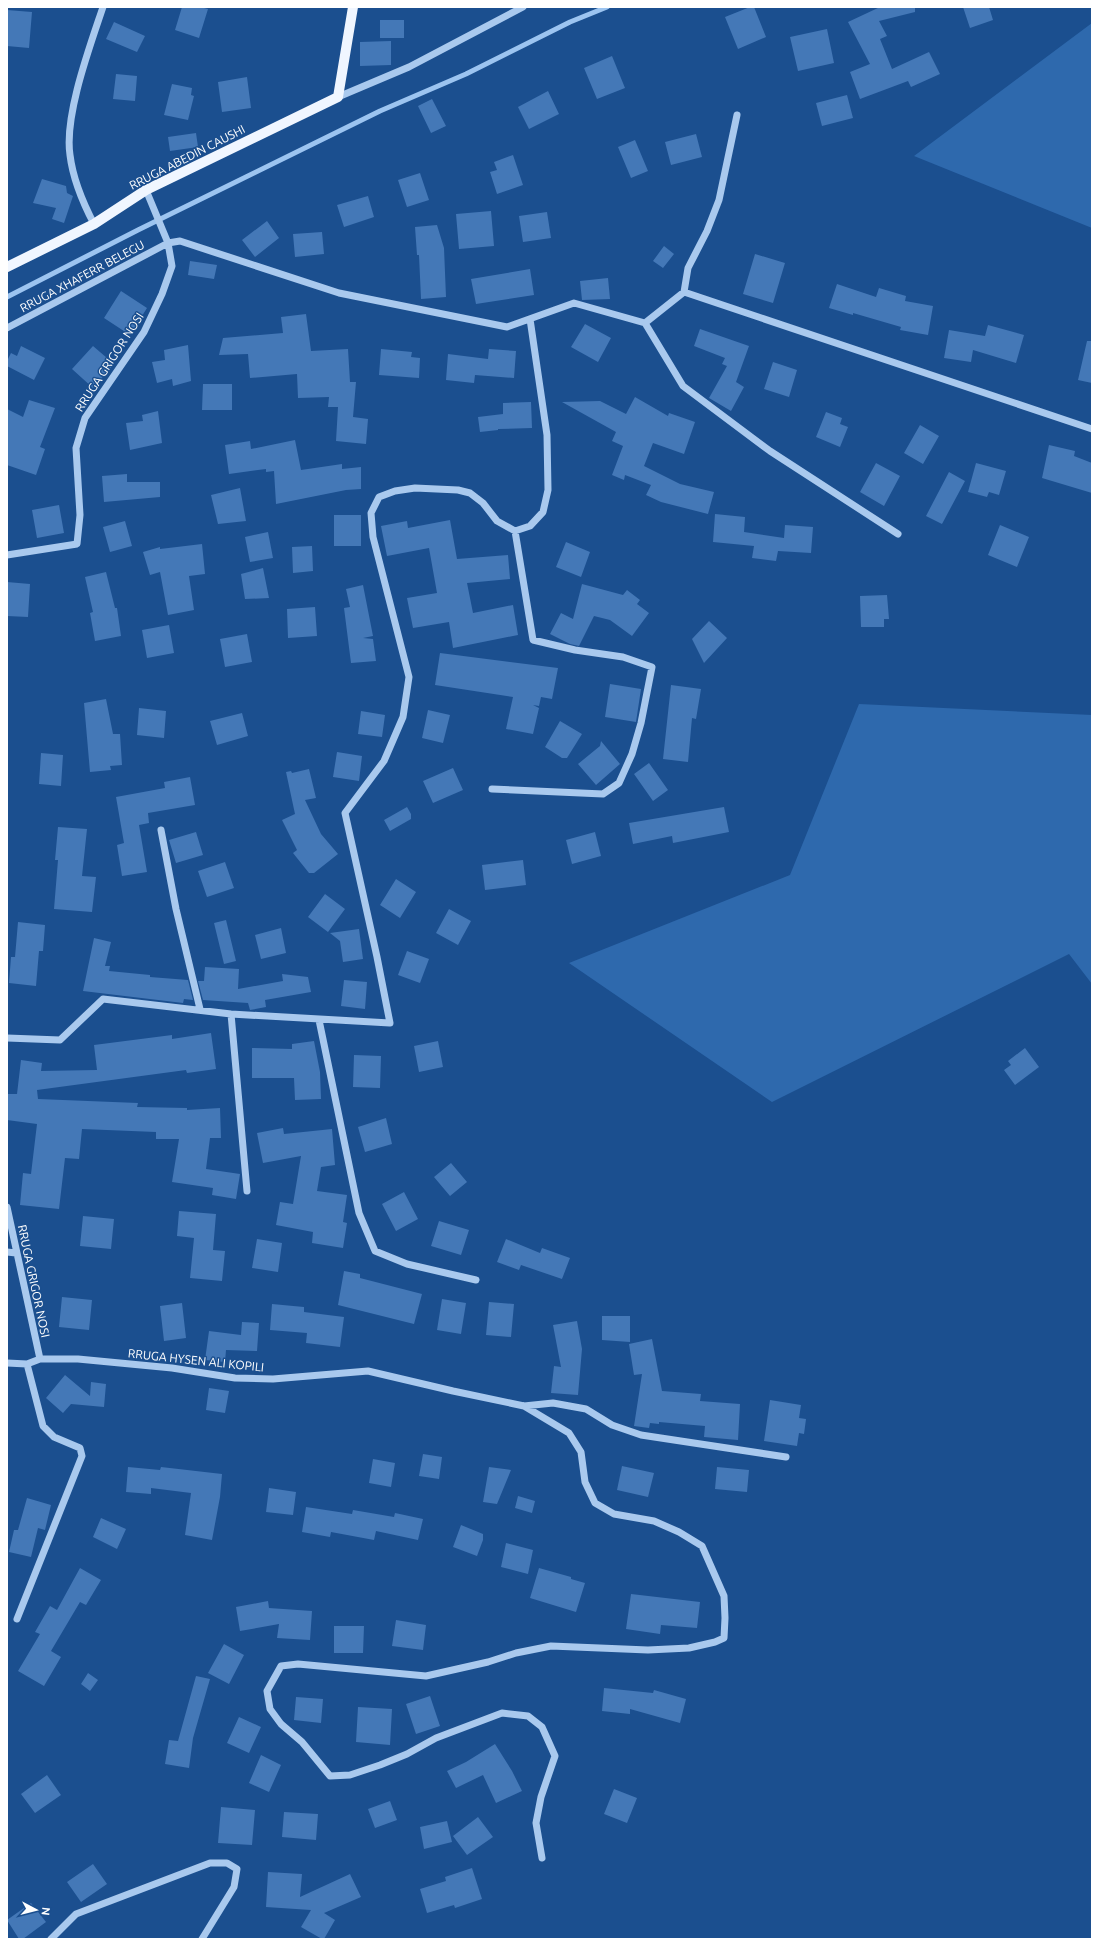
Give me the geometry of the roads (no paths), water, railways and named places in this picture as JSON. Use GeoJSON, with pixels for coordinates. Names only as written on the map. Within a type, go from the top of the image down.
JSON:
{"type":"FeatureCollection","features":[{"type":"Feature","properties":{"kind":"main road"},"geometry":{"type":"LineString","coordinates":[[338,97],[353,7]]}},
{"type":"Feature","properties":{"kind":"main road","name":"RRUGA ABEDIN CAUSHI"},"geometry":{"type":"LineString","coordinates":[[7,267],[94,224],[146,190],[338,97]]}},
{"type":"Feature","properties":{"kind":"street"},"geometry":{"type":"LineString","coordinates":[[94,224],[78,190],[69,155],[70,125],[84,65],[103,7]]}},
{"type":"Feature","properties":{"kind":"street"},"geometry":{"type":"LineString","coordinates":[[338,97],[409,67],[523,7]]}},
{"type":"Feature","properties":{"kind":"street"},"geometry":{"type":"LineString","coordinates":[[645,323],[684,292],[688,268],[707,231],[719,200],[737,115]]}},
{"type":"Feature","properties":{"kind":"street"},"geometry":{"type":"LineString","coordinates":[[146,190],[168,243],[180,241],[338,293],[507,327],[574,303],[645,323],[683,386],[770,451],[898,534]]}},
{"type":"Feature","properties":{"kind":"street","name":"RRUGA XHAFERR BELEGU"},"geometry":{"type":"LineString","coordinates":[[7,328],[168,243]]}},
{"type":"Feature","properties":{"kind":"street","name":"RRUGA GRIGOR NOSI"},"geometry":{"type":"LineString","coordinates":[[7,555],[77,544],[80,515],[76,448],[85,418],[144,332],[162,294],[172,266],[168,243]]}},
{"type":"Feature","properties":{"kind":"street"},"geometry":{"type":"LineString","coordinates":[[684,292],[1092,430]]}},
{"type":"Feature","properties":{"kind":"street"},"geometry":{"type":"LineString","coordinates":[[7,1038],[60,1040],[103,999],[200,1009],[231,1014],[390,1023],[345,813],[384,761],[403,717],[409,677],[373,537],[371,513],[379,498],[395,491],[415,488],[458,490],[470,493],[484,503],[498,522],[515,531],[530,526],[543,512],[548,490],[547,435],[530,319]]}},
{"type":"Feature","properties":{"kind":"street"},"geometry":{"type":"LineString","coordinates":[[492,789],[602,794],[619,783],[632,754],[641,723],[652,667],[624,657],[575,650],[533,640],[515,531]]}},
{"type":"Feature","properties":{"kind":"street"},"geometry":{"type":"LineString","coordinates":[[161,830],[176,909],[200,1009]]}},
{"type":"Feature","properties":{"kind":"street"},"geometry":{"type":"LineString","coordinates":[[231,1014],[247,1191]]}},
{"type":"Feature","properties":{"kind":"street"},"geometry":{"type":"LineString","coordinates":[[319,1020],[359,1213],[375,1251],[407,1264],[476,1280]]}},
{"type":"Feature","properties":{"kind":"street","name":"RRUGA GRIGOR NOSI"},"geometry":{"type":"LineString","coordinates":[[7,1207],[40,1359]]}},
{"type":"Feature","properties":{"kind":"street"},"geometry":{"type":"LineString","coordinates":[[7,1252],[16,1253]]}},
{"type":"Feature","properties":{"kind":"street","name":"RRUGA HYSEN ALI KOPILI"},"geometry":{"type":"LineString","coordinates":[[7,1363],[27,1364],[40,1359],[86,1359],[172,1368],[235,1378],[273,1379],[368,1371],[453,1392],[524,1406]]}},
{"type":"Feature","properties":{"kind":"street"},"geometry":{"type":"LineString","coordinates":[[17,1619],[82,1456],[80,1448],[54,1437],[43,1426],[27,1364]]}},
{"type":"Feature","properties":{"kind":"street"},"geometry":{"type":"LineString","coordinates":[[524,1406],[553,1403],[586,1409],[612,1425],[642,1435],[786,1458]]}},
{"type":"Feature","properties":{"kind":"street"},"geometry":{"type":"LineString","coordinates":[[524,1406],[569,1433],[581,1452],[585,1482],[594,1504],[614,1514],[654,1521],[679,1532],[702,1546],[724,1596],[724,1638],[715,1642],[689,1648],[648,1650],[551,1646],[516,1653],[488,1662],[426,1676],[298,1664],[280,1666],[267,1691],[270,1709],[281,1724],[302,1742],[330,1776],[350,1774],[380,1765],[407,1754],[436,1738],[502,1713],[528,1716],[542,1727],[555,1756],[541,1797],[536,1823],[542,1858]]}},
{"type":"Feature","properties":{"kind":"street"},"geometry":{"type":"LineString","coordinates":[[52,1939],[76,1914],[210,1863],[227,1863],[237,1869],[234,1887],[202,1939]]}},
{"type":"Feature","properties":{"kind":"waterway"},"geometry":{"type":"LineString","coordinates":[[7,297],[138,230],[380,111],[466,74],[570,22],[607,7]]}}]}
